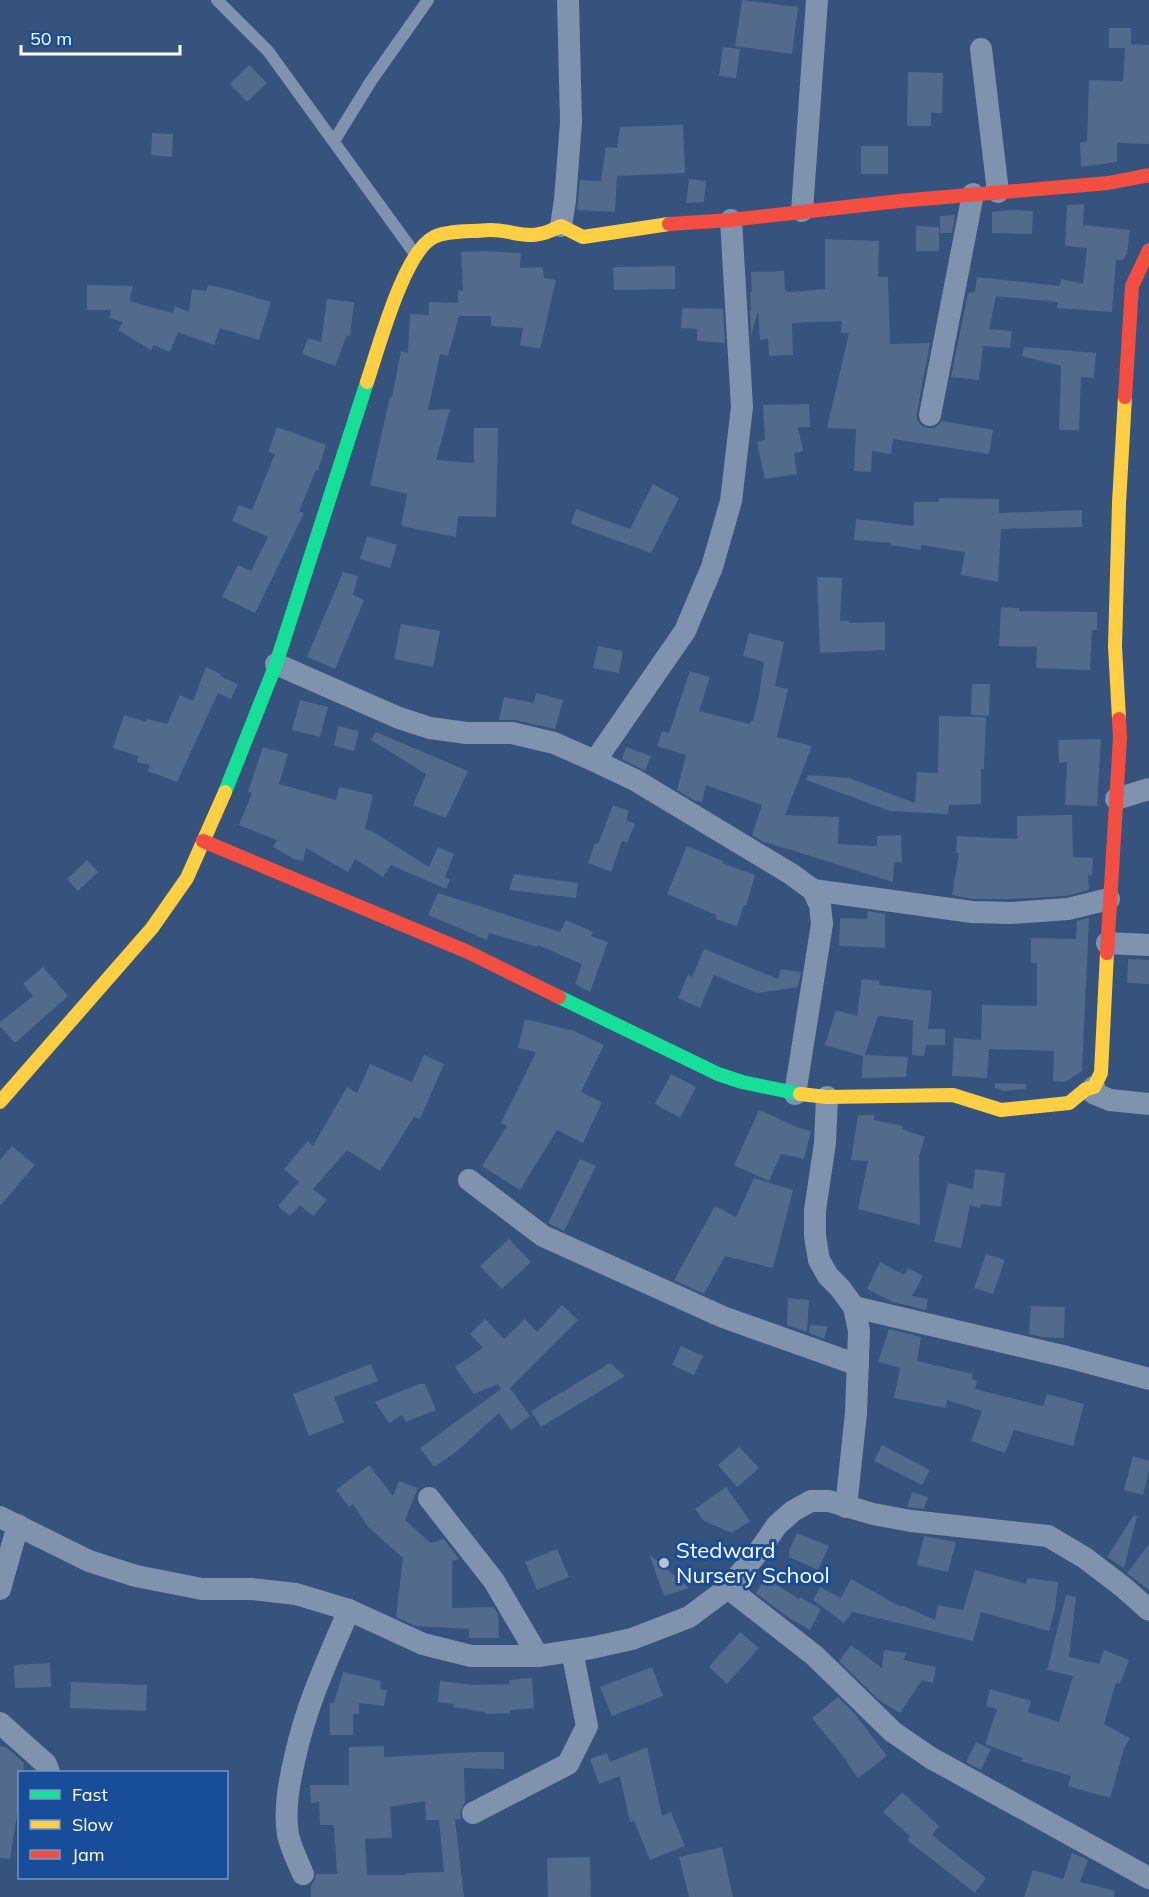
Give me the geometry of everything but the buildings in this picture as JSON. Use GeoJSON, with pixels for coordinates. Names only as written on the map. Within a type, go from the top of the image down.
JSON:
{"type":"FeatureCollection","features":[{"type":"Feature","properties":{"kind":"street"},"geometry":{"type":"LineString","coordinates":[[561,226],[571,122],[568,0]]}},
{"type":"Feature","properties":{"kind":"street"},"geometry":{"type":"LineString","coordinates":[[802,211],[817,0]]}},
{"type":"Feature","properties":{"kind":"street"},"geometry":{"type":"LineString","coordinates":[[981,49],[998,192]]}},
{"type":"Feature","properties":{"kind":"street"},"geometry":{"type":"LineString","coordinates":[[1,1098],[152,928],[188,878],[276,664],[393,300],[423,245],[433,237],[444,234],[494,230],[538,235],[561,226],[583,237],[680,222],[731,220],[973,194],[1108,183],[1149,175]]}},
{"type":"Feature","properties":{"kind":"street"},"geometry":{"type":"LineString","coordinates":[[930,414],[973,194]]}},
{"type":"Feature","properties":{"kind":"street"},"geometry":{"type":"LineString","coordinates":[[595,760],[685,631],[712,567],[731,501],[742,407],[731,220]]}},
{"type":"Feature","properties":{"kind":"street"},"geometry":{"type":"LineString","coordinates":[[1149,250],[1132,286],[1119,503],[1115,646],[1120,738],[1109,899],[1101,1073],[1093,1093],[1110,1100],[1149,1104]]}},
{"type":"Feature","properties":{"kind":"street"},"geometry":{"type":"LineString","coordinates":[[276,664],[399,718],[430,728],[466,733],[512,733],[554,743],[595,760],[635,780],[703,820],[813,890],[972,912],[1011,913],[1068,909],[1109,899]]}},
{"type":"Feature","properties":{"kind":"street"},"geometry":{"type":"LineString","coordinates":[[1116,799],[1149,789]]}},
{"type":"Feature","properties":{"kind":"street"},"geometry":{"type":"LineString","coordinates":[[203,841],[468,952],[718,1074],[742,1082],[795,1094],[827,1097],[953,1095],[1001,1110],[1069,1103],[1086,1089],[1094,1087]]}},
{"type":"Feature","properties":{"kind":"street"},"geometry":{"type":"LineString","coordinates":[[795,1094],[822,924],[820,905],[813,890]]}},
{"type":"Feature","properties":{"kind":"street"},"geometry":{"type":"LineString","coordinates":[[1107,943],[1149,945]]}},
{"type":"Feature","properties":{"kind":"street"},"geometry":{"type":"LineString","coordinates":[[827,1097],[825,1143],[814,1210],[814,1236],[819,1260],[828,1276],[854,1307],[859,1331],[856,1413],[846,1507]]}},
{"type":"Feature","properties":{"kind":"street"},"geometry":{"type":"LineString","coordinates":[[469,1180],[543,1236],[723,1317],[858,1365]]}},
{"type":"Feature","properties":{"kind":"street"},"geometry":{"type":"LineString","coordinates":[[854,1307],[1067,1357],[1149,1379]]}},
{"type":"Feature","properties":{"kind":"street"},"geometry":{"type":"LineString","coordinates":[[429,1498],[494,1581],[538,1656]]}},
{"type":"Feature","properties":{"kind":"street"},"geometry":{"type":"LineString","coordinates":[[0,1589],[9,1521],[90,1560],[136,1576],[202,1589],[252,1589],[296,1594],[350,1610],[423,1644],[471,1656],[538,1656],[632,1638],[689,1617],[728,1588],[777,1525],[793,1511],[811,1501],[829,1501],[846,1507],[911,1521],[1048,1536],[1085,1558],[1149,1610]]}},
{"type":"Feature","properties":{"kind":"street"},"geometry":{"type":"LineString","coordinates":[[728,1588],[815,1656],[893,1732],[931,1758],[1149,1878]]}},
{"type":"Feature","properties":{"kind":"street"},"geometry":{"type":"LineString","coordinates":[[303,1874],[289,1837],[286,1808],[291,1771],[302,1725],[317,1681],[350,1610]]}},
{"type":"Feature","properties":{"kind":"street"},"geometry":{"type":"LineString","coordinates":[[473,1813],[568,1764],[587,1726],[572,1651]]}},
{"type":"Feature","properties":{"kind":"street"},"geometry":{"type":"LineString","coordinates":[[0,1723],[46,1764],[48,1771]]}},
{"type":"Feature","properties":{"kind":"lane"},"geometry":{"type":"LineString","coordinates":[[217,0],[268,51],[416,256]]}},
{"type":"Feature","properties":{"kind":"lane"},"geometry":{"type":"LineString","coordinates":[[334,141],[371,81],[428,0]]}},
{"type":"Feature","properties":{"kind":"traffic: fast"},"geometry":{"type":"LineString","coordinates":[[225,792],[276,664],[367,382]]}},
{"type":"Feature","properties":{"kind":"traffic: fast"},"geometry":{"type":"LineString","coordinates":[[559,997],[718,1074],[742,1082],[800,1094]]}},
{"type":"Feature","properties":{"kind":"traffic: slow"},"geometry":{"type":"LineString","coordinates":[[367,382],[393,303],[412,261],[423,246],[434,237],[453,232],[489,230],[533,235],[561,226],[583,237],[669,224]]}},
{"type":"Feature","properties":{"kind":"traffic: slow"},"geometry":{"type":"LineString","coordinates":[[1119,719],[1115,646],[1125,397]]}},
{"type":"Feature","properties":{"kind":"traffic: slow"},"geometry":{"type":"LineString","coordinates":[[0,1102],[152,928],[187,878],[225,792]]}},
{"type":"Feature","properties":{"kind":"traffic: slow"},"geometry":{"type":"LineString","coordinates":[[800,1094],[827,1097],[953,1095],[1001,1110],[1069,1103],[1086,1089],[1094,1087],[1101,1073],[1107,953]]}},
{"type":"Feature","properties":{"kind":"traffic: jam"},"geometry":{"type":"LineString","coordinates":[[669,224],[1108,183],[1149,175]]}},
{"type":"Feature","properties":{"kind":"traffic: jam"},"geometry":{"type":"LineString","coordinates":[[1125,397],[1132,286],[1149,250]]}},
{"type":"Feature","properties":{"kind":"traffic: jam"},"geometry":{"type":"LineString","coordinates":[[1107,953],[1120,738],[1119,719]]}},
{"type":"Feature","properties":{"kind":"traffic: jam"},"geometry":{"type":"LineString","coordinates":[[203,841],[468,952],[559,997]]}},
{"type":"Feature","properties":{"kind":"place","name":"Stedward Nursery School"},"geometry":{"type":"Point","coordinates":[664,1563]}}]}
